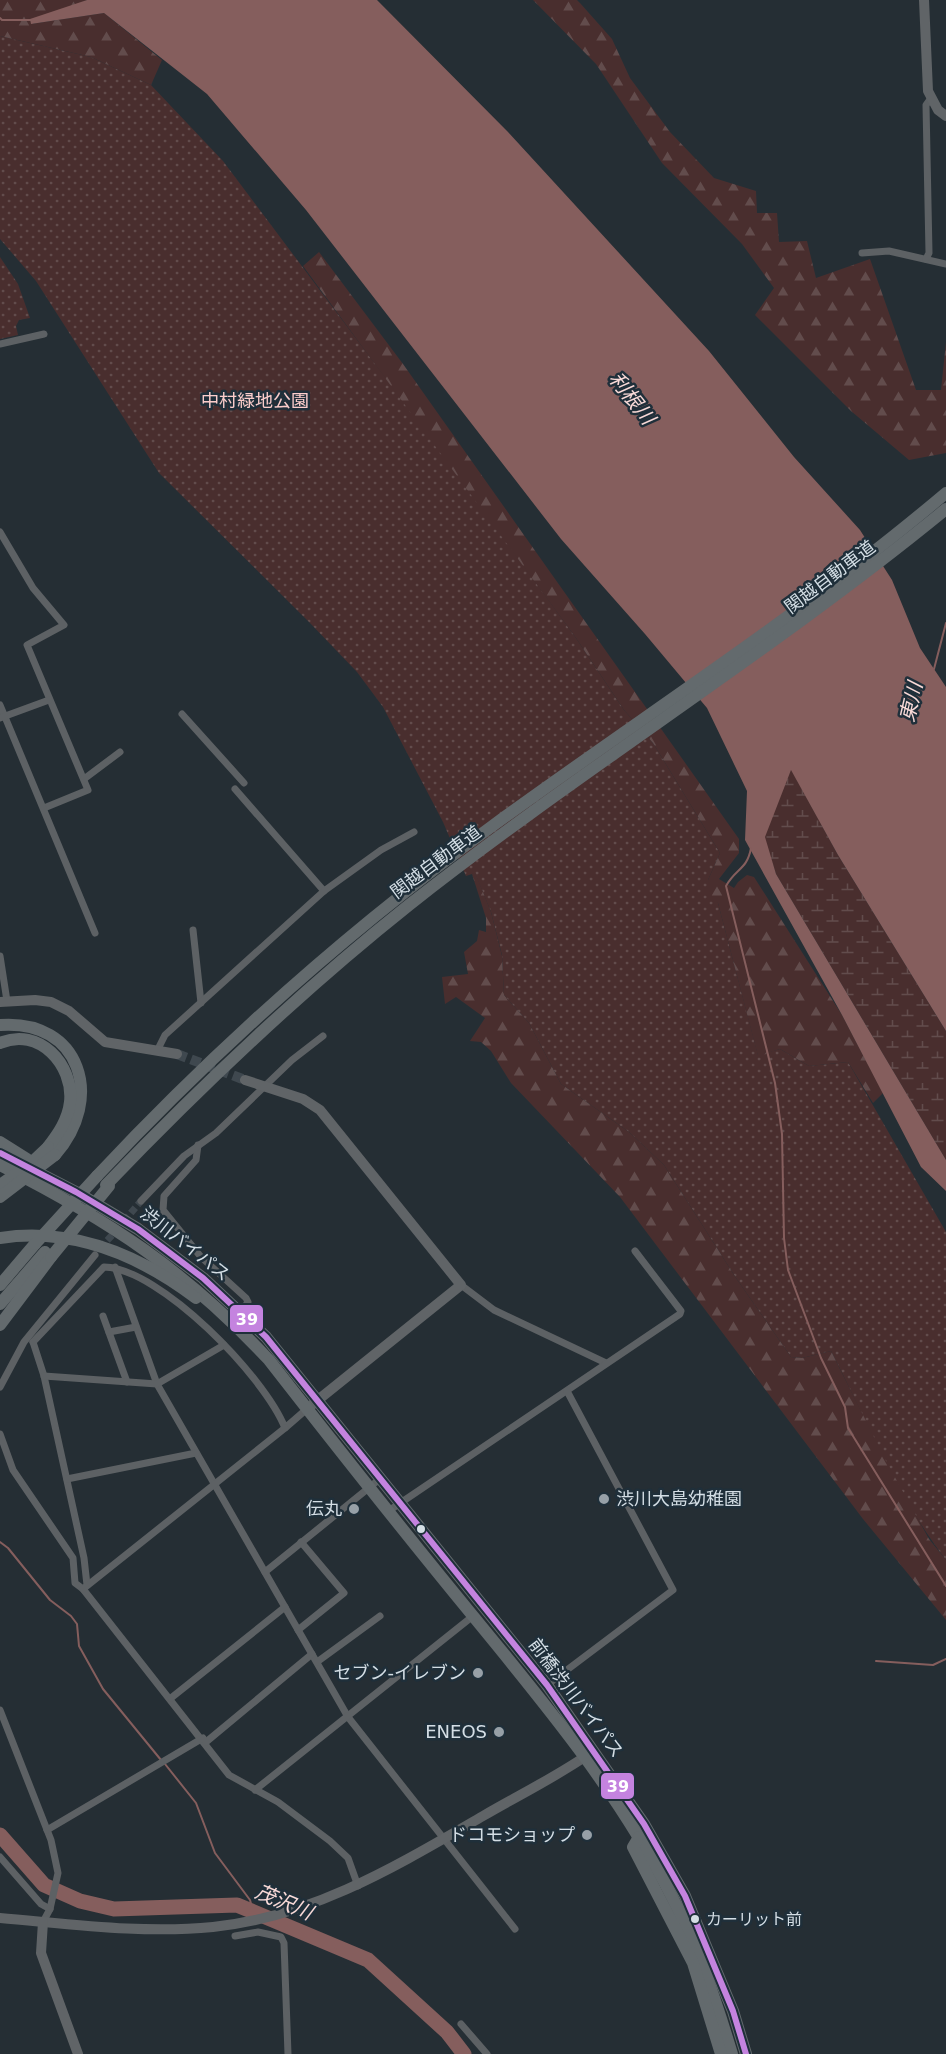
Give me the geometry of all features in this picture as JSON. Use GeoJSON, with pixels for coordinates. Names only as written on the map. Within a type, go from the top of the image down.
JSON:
{"type":"FeatureCollection","features":[{"type":"Feature","properties":{"kind":"highway","name":"関越自動車道"},"geometry":{"type":"LineString","coordinates":[[0,1304],[201,1070],[277,998],[442,872],[791,614],[946,493]]}},
{"type":"Feature","properties":{"kind":"highway","name":"関越自動車道"},"geometry":{"type":"LineString","coordinates":[[104,1182],[129,1161],[287,1007],[442,872],[841,592],[946,509]]}},
{"type":"Feature","properties":{"kind":"highway"},"geometry":{"type":"LineString","coordinates":[[0,1025],[25,1025],[47,1032],[59,1041],[76,1065],[82,1093],[78,1121],[51,1151],[0,1197]]}},
{"type":"Feature","properties":{"kind":"highway"},"geometry":{"type":"LineString","coordinates":[[0,1043],[16,1038],[34,1041],[54,1054],[66,1072],[71,1093],[67,1116],[51,1151],[0,1185]]}},
{"type":"Feature","properties":{"kind":"highway"},"geometry":{"type":"LineString","coordinates":[[0,1142],[76,1186],[138,1229]]}},
{"type":"Feature","properties":{"kind":"highway","name":"渋川バイパス"},"geometry":{"type":"LineString","coordinates":[[0,1154],[86,1197],[138,1229],[203,1278],[266,1337],[313,1405]]}},
{"type":"Feature","properties":{"kind":"highway","name":"渋川バイパス"},"geometry":{"type":"LineString","coordinates":[[0,1166],[68,1200],[124,1234],[173,1268],[248,1337],[313,1405]]}},
{"type":"Feature","properties":{"kind":"highway"},"geometry":{"type":"LineString","coordinates":[[0,1238],[54,1236],[120,1252],[173,1281],[248,1337]]}},
{"type":"Feature","properties":{"kind":"highway","name":"関越自動車道"},"geometry":{"type":"LineString","coordinates":[[0,1285],[44,1251]]}},
{"type":"Feature","properties":{"kind":"highway"},"geometry":{"type":"LineString","coordinates":[[0,1325],[44,1251]]}},
{"type":"Feature","properties":{"kind":"highway","name":"前橋渋川バイパス"},"geometry":{"type":"LineString","coordinates":[[313,1405],[381,1478],[547,1685],[590,1754],[673,1898],[700,1959],[732,2054]]}},
{"type":"Feature","properties":{"kind":"highway","name":"前橋渋川バイパス"},"geometry":{"type":"LineString","coordinates":[[313,1405],[371,1487],[473,1616],[590,1754],[644,1824],[685,1896],[733,2011],[746,2054]]}},
{"type":"Feature","properties":{"kind":"highway"},"geometry":{"type":"LineString","coordinates":[[639,1837],[633,1847],[693,1962],[721,2054]]}},
{"type":"Feature","properties":{"kind":"street"},"geometry":{"type":"LineString","coordinates":[[924,0],[927,83],[931,98],[946,116]]}},
{"type":"Feature","properties":{"kind":"street"},"geometry":{"type":"LineString","coordinates":[[926,259],[929,253],[926,105],[931,98]]}},
{"type":"Feature","properties":{"kind":"street"},"geometry":{"type":"LineString","coordinates":[[862,253],[889,251],[946,264]]}},
{"type":"Feature","properties":{"kind":"street"},"geometry":{"type":"LineString","coordinates":[[0,344],[44,334]]}},
{"type":"Feature","properties":{"kind":"street"},"geometry":{"type":"LineString","coordinates":[[0,532],[33,588],[64,625],[27,645],[88,790],[44,808]]}},
{"type":"Feature","properties":{"kind":"street"},"geometry":{"type":"LineString","coordinates":[[2,717],[49,700]]}},
{"type":"Feature","properties":{"kind":"street"},"geometry":{"type":"LineString","coordinates":[[0,705],[2,717],[44,808],[95,933]]}},
{"type":"Feature","properties":{"kind":"street"},"geometry":{"type":"LineString","coordinates":[[182,714],[244,783]]}},
{"type":"Feature","properties":{"kind":"street"},"geometry":{"type":"LineString","coordinates":[[84,779],[120,752]]}},
{"type":"Feature","properties":{"kind":"street"},"geometry":{"type":"LineString","coordinates":[[235,789],[324,891]]}},
{"type":"Feature","properties":{"kind":"street"},"geometry":{"type":"LineString","coordinates":[[158,1049],[165,1035],[324,891],[381,850],[414,832]]}},
{"type":"Feature","properties":{"kind":"street"},"geometry":{"type":"LineString","coordinates":[[193,930],[201,1003]]}},
{"type":"Feature","properties":{"kind":"street"},"geometry":{"type":"LineString","coordinates":[[0,956],[4,1001],[51,1002],[69,1011],[105,1042],[118,1046],[158,1049],[177,1054]]}},
{"type":"Feature","properties":{"kind":"street"},"geometry":{"type":"LineString","coordinates":[[141,1202],[183,1156],[216,1132],[292,1060],[322,1036]]}},
{"type":"Feature","properties":{"kind":"street"},"geometry":{"type":"LineString","coordinates":[[245,1080],[303,1099],[320,1110],[461,1286],[494,1310],[606,1363]]}},
{"type":"Feature","properties":{"kind":"street"},"geometry":{"type":"LineString","coordinates":[[198,1145],[196,1160],[164,1196],[164,1210],[201,1257],[246,1298],[248,1302],[241,1312]]}},
{"type":"Feature","properties":{"kind":"street"},"geometry":{"type":"LineString","coordinates":[[390,1510],[681,1311],[635,1251]]}},
{"type":"Feature","properties":{"kind":"street"},"geometry":{"type":"LineString","coordinates":[[0,1387],[24,1342],[95,1255]]}},
{"type":"Feature","properties":{"kind":"street"},"geometry":{"type":"LineString","coordinates":[[24,1342],[33,1342],[104,1267],[115,1267],[170,1297],[224,1344],[255,1379],[279,1414],[285,1428]]}},
{"type":"Feature","properties":{"kind":"street"},"geometry":{"type":"LineString","coordinates":[[115,1267],[157,1384],[348,1717],[515,1929]]}},
{"type":"Feature","properties":{"kind":"street"},"geometry":{"type":"LineString","coordinates":[[85,1587],[461,1286]]}},
{"type":"Feature","properties":{"kind":"street"},"geometry":{"type":"LineString","coordinates":[[103,1316],[127,1382]]}},
{"type":"Feature","properties":{"kind":"street"},"geometry":{"type":"LineString","coordinates":[[109,1332],[136,1327]]}},
{"type":"Feature","properties":{"kind":"street"},"geometry":{"type":"LineString","coordinates":[[33,1342],[44,1376],[84,1558],[85,1587]]}},
{"type":"Feature","properties":{"kind":"street"},"geometry":{"type":"LineString","coordinates":[[44,1376],[157,1384],[224,1344]]}},
{"type":"Feature","properties":{"kind":"street"},"geometry":{"type":"LineString","coordinates":[[547,1685],[673,1590],[567,1391]]}},
{"type":"Feature","properties":{"kind":"street"},"geometry":{"type":"LineString","coordinates":[[0,1434],[13,1470],[73,1558],[75,1583],[85,1587],[229,1775],[278,1802],[348,1858],[358,1886]]}},
{"type":"Feature","properties":{"kind":"street"},"geometry":{"type":"LineString","coordinates":[[67,1479],[196,1453]]}},
{"type":"Feature","properties":{"kind":"street"},"geometry":{"type":"LineString","coordinates":[[265,1572],[381,1478]]}},
{"type":"Feature","properties":{"kind":"street"},"geometry":{"type":"LineString","coordinates":[[298,1630],[344,1593],[302,1542]]}},
{"type":"Feature","properties":{"kind":"street"},"geometry":{"type":"LineString","coordinates":[[171,1698],[285,1607]]}},
{"type":"Feature","properties":{"kind":"street"},"geometry":{"type":"LineString","coordinates":[[316,1662],[380,1616]]}},
{"type":"Feature","properties":{"kind":"street"},"geometry":{"type":"LineString","coordinates":[[255,1790],[473,1616]]}},
{"type":"Feature","properties":{"kind":"street"},"geometry":{"type":"LineString","coordinates":[[47,1830],[204,1740],[312,1654]]}},
{"type":"Feature","properties":{"kind":"street"},"geometry":{"type":"LineString","coordinates":[[0,1710],[47,1830],[57,1877],[51,1905],[43,1922],[41,1953],[78,2054]]}},
{"type":"Feature","properties":{"kind":"street"},"geometry":{"type":"LineString","coordinates":[[0,1918],[111,1929],[155,1929],[232,1924],[297,1909],[358,1886],[590,1754]]}},
{"type":"Feature","properties":{"kind":"street"},"geometry":{"type":"LineString","coordinates":[[0,1857],[41,1904],[51,1905]]}},
{"type":"Feature","properties":{"kind":"street"},"geometry":{"type":"LineString","coordinates":[[235,1936],[258,1932],[281,1937],[284,1943],[288,2054]]}},
{"type":"Feature","properties":{"kind":"street"},"geometry":{"type":"LineString","coordinates":[[461,2024],[487,2054]]}},
{"type":"Feature","properties":{"kind":"green space"},"geometry":{"type":"Polygon","coordinates":[[[0,0],[87,0],[31,24],[104,13],[162,60],[151,85],[91,57],[0,36],[0,0]]]}},
{"type":"Feature","properties":{"kind":"green space"},"geometry":{"type":"Polygon","coordinates":[[[533,0],[577,0],[612,39],[630,78],[670,132],[714,178],[756,191],[757,213],[777,213],[779,242],[807,241],[816,278],[870,259],[916,390],[941,390],[946,342],[946,453],[909,460],[851,411],[755,315],[774,288],[742,244],[662,163],[596,64],[533,0]]]}},
{"type":"Feature","properties":{"kind":"green space","name":"中村緑地公園"},"geometry":{"type":"Polygon","coordinates":[[[0,36],[91,57],[151,85],[223,161],[433,441],[576,638],[624,710],[653,743],[720,853],[708,880],[718,903],[758,1055],[780,1049],[809,1066],[848,1062],[946,1232],[946,1560],[898,1485],[831,1351],[802,1358],[791,1357],[736,1278],[664,1165],[629,1132],[561,1084],[529,1023],[504,995],[502,955],[491,912],[475,873],[466,876],[443,822],[383,707],[357,672],[159,473],[36,281],[0,239],[0,36]]]}},
{"type":"Feature","properties":{"kind":"green space"},"geometry":{"type":"Polygon","coordinates":[[[319,252],[403,364],[739,839],[739,853],[719,879],[734,888],[747,875],[754,877],[842,1015],[883,1093],[873,1103],[848,1062],[809,1066],[780,1049],[758,1056],[718,903],[709,896],[708,880],[720,853],[653,743],[624,710],[576,638],[303,266],[319,252]]]}},
{"type":"Feature","properties":{"kind":"green space"},"geometry":{"type":"Polygon","coordinates":[[[0,257],[18,284],[30,318],[19,320],[16,326],[18,335],[0,339],[0,257]]]}},
{"type":"Feature","properties":{"kind":"green space"},"geometry":{"type":"Polygon","coordinates":[[[791,769],[838,855],[946,1031],[946,1160],[776,874],[764,837],[791,769]]]}},
{"type":"Feature","properties":{"kind":"green space"},"geometry":{"type":"Polygon","coordinates":[[[475,872],[491,912],[502,956],[504,995],[529,1023],[561,1084],[629,1132],[664,1165],[736,1278],[791,1357],[802,1358],[831,1351],[886,1461],[929,1539],[946,1560],[946,1620],[863,1519],[620,1197],[511,1083],[491,1051],[481,1042],[470,1041],[485,1018],[456,997],[445,1004],[442,977],[468,974],[464,952],[477,941],[479,930],[486,932],[486,918],[472,874],[475,872]]]}},
{"type":"Feature","properties":{"kind":"water","name":"利根川"},"geometry":{"type":"Polygon","coordinates":[[[87,0],[377,0],[508,132],[709,351],[794,457],[860,530],[892,580],[920,648],[946,687],[946,1031],[838,855],[791,770],[765,837],[776,874],[946,1160],[946,1191],[921,1167],[842,1015],[745,840],[747,791],[707,708],[561,539],[306,210],[207,94],[104,13],[31,24],[30,19],[87,0]]]}},
{"type":"Feature","properties":{"kind":"waterway"},"geometry":{"type":"LineString","coordinates":[[0,18],[2,20],[32,20]]}},
{"type":"Feature","properties":{"kind":"waterway","name":"東川"},"geometry":{"type":"LineString","coordinates":[[934,669],[946,623]]}},
{"type":"Feature","properties":{"kind":"waterway"},"geometry":{"type":"LineString","coordinates":[[751,848],[747,861],[726,886],[775,1083],[782,1134],[784,1238],[788,1270],[821,1358],[845,1407],[848,1428],[946,1586]]}},
{"type":"Feature","properties":{"kind":"waterway"},"geometry":{"type":"LineString","coordinates":[[0,1542],[8,1548],[50,1600],[71,1616],[77,1624],[79,1646],[103,1689],[161,1760]]}},
{"type":"Feature","properties":{"kind":"waterway"},"geometry":{"type":"LineString","coordinates":[[876,1661],[933,1665],[946,1659]]}},
{"type":"Feature","properties":{"kind":"waterway"},"geometry":{"type":"LineString","coordinates":[[165,1764],[196,1803],[215,1853],[250,1900],[253,1911]]}},
{"type":"Feature","properties":{"kind":"waterway","name":"茂沢川"},"geometry":{"type":"LineString","coordinates":[[0,1835],[44,1885],[80,1901],[114,1909],[237,1905],[368,1960],[447,2032],[464,2054]]}},
{"type":"Feature","properties":{"kind":"tunnel"},"geometry":{"type":"LineString","coordinates":[[177,1054],[245,1080]]}},
{"type":"Feature","properties":{"kind":"tunnel"},"geometry":{"type":"LineString","coordinates":[[124,1221],[141,1201]]}},
{"type":"Feature","properties":{"kind":"tunnel"},"geometry":{"type":"LineString","coordinates":[[100,1248],[117,1230]]}},
{"type":"Feature","properties":{"kind":"transit line","name":"39"},"geometry":{"type":"LineString","coordinates":[[0,1153],[76,1192],[138,1229],[203,1278],[266,1337],[547,1685],[644,1824],[685,1896],[733,2011],[746,2054]]}},
{"type":"Feature","properties":{"kind":"place","name":"渋川大島幼稚園"},"geometry":{"type":"Point","coordinates":[604,1499]}},
{"type":"Feature","properties":{"kind":"place","name":"伝丸"},"geometry":{"type":"Point","coordinates":[354,1509]}},
{"type":"Feature","properties":{"kind":"place","name":"セブン-イレブン"},"geometry":{"type":"Point","coordinates":[478,1673]}},
{"type":"Feature","properties":{"kind":"place","name":"ENEOS"},"geometry":{"type":"Point","coordinates":[499,1732]}},
{"type":"Feature","properties":{"kind":"place","name":"ドコモショップ"},"geometry":{"type":"Point","coordinates":[587,1835]}},
{"type":"Feature","properties":{"kind":"place","name":"カーリット前"},"geometry":{"type":"Point","coordinates":[695,1919]}}]}
